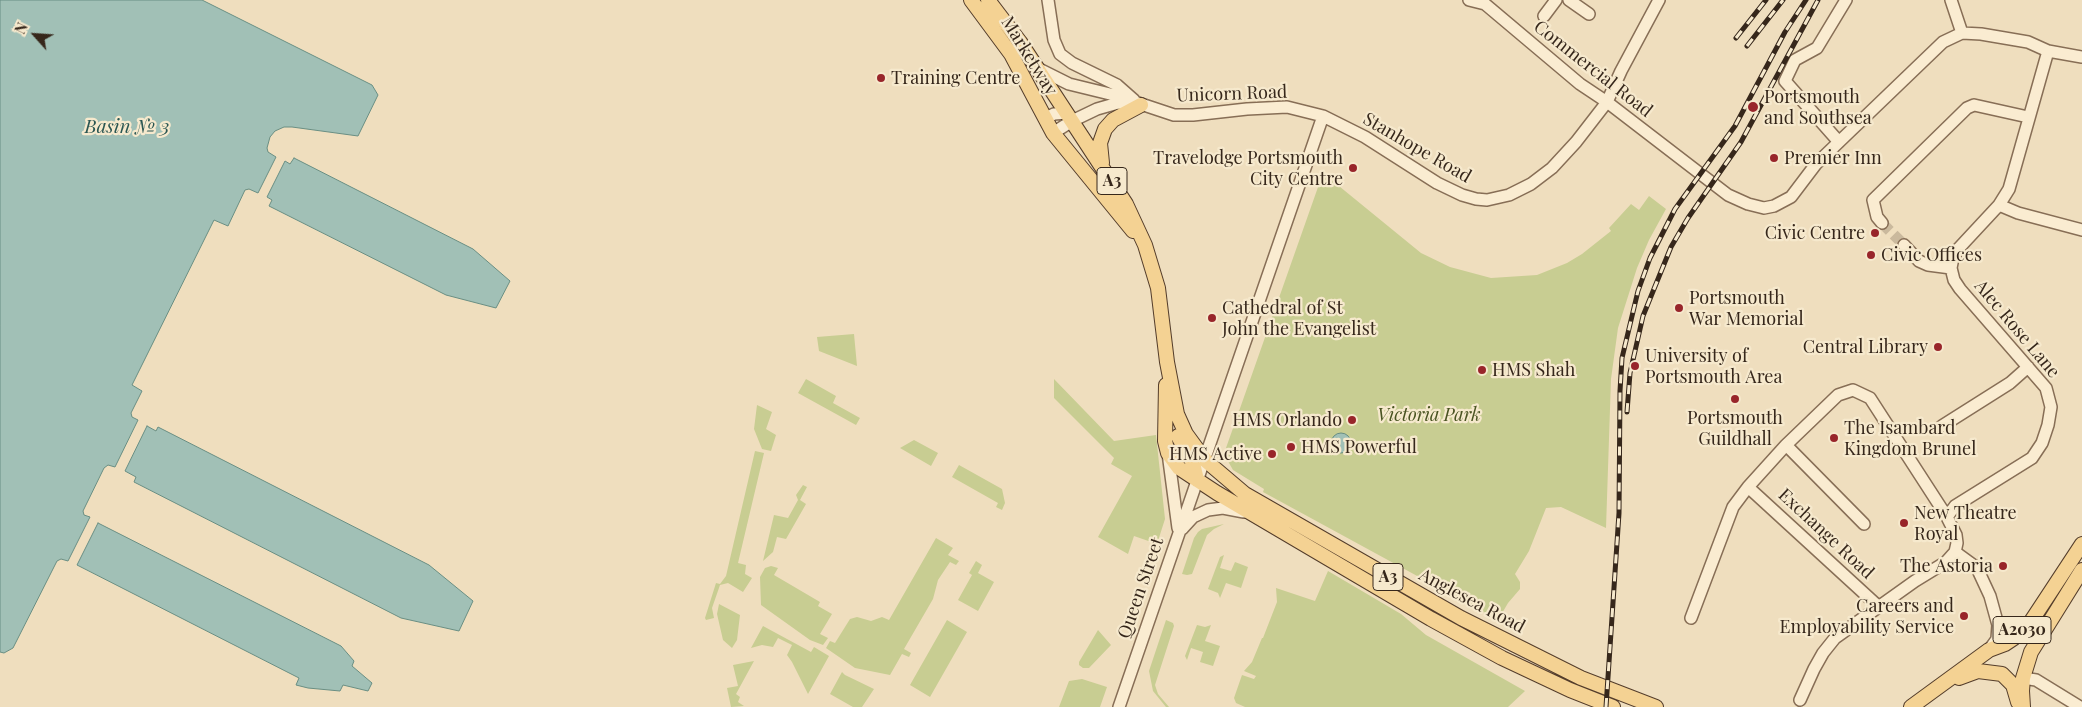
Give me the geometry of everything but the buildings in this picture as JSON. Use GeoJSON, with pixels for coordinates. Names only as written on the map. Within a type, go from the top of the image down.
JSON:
{"type":"FeatureCollection","features":[{"type":"Feature","properties":{"kind":"main road","name":"Marketway"},"geometry":{"type":"LineString","coordinates":[[971,0],[1011,54],[1056,137]]}},
{"type":"Feature","properties":{"kind":"main road","name":"Marketway"},"geometry":{"type":"LineString","coordinates":[[988,0],[1020,42],[1070,117]]}},
{"type":"Feature","properties":{"kind":"main road"},"geometry":{"type":"LineString","coordinates":[[1104,168],[1100,143],[1105,129],[1113,120],[1142,105]]}},
{"type":"Feature","properties":{"kind":"main road","name":"A3"},"geometry":{"type":"LineString","coordinates":[[1070,117],[1126,204],[1145,245],[1158,288],[1167,362],[1177,414],[1186,434],[1205,460]]}},
{"type":"Feature","properties":{"kind":"main road","name":"A3"},"geometry":{"type":"LineString","coordinates":[[1056,137],[1145,245]]}},
{"type":"Feature","properties":{"kind":"main road","name":"A3"},"geometry":{"type":"LineString","coordinates":[[1167,362],[1164,429],[1168,453],[1179,468],[1197,480]]}},
{"type":"Feature","properties":{"kind":"main road","name":"A3"},"geometry":{"type":"LineString","coordinates":[[1173,396],[1178,435],[1193,463],[1197,480]]}},
{"type":"Feature","properties":{"kind":"main road","name":"Anglesea Road"},"geometry":{"type":"LineString","coordinates":[[1205,460],[1245,494],[1445,609],[1581,678],[1655,707]]}},
{"type":"Feature","properties":{"kind":"main road","name":"Anglesea Road"},"geometry":{"type":"LineString","coordinates":[[1197,480],[1254,516],[1494,654],[1570,690],[1614,707]]}},
{"type":"Feature","properties":{"kind":"main road","name":"A2030"},"geometry":{"type":"LineString","coordinates":[[1936,690],[1990,650],[2005,644],[2030,623],[2082,544]]}},
{"type":"Feature","properties":{"kind":"main road","name":"A2030"},"geometry":{"type":"LineString","coordinates":[[2021,707],[2023,678],[2031,652],[2080,579]]}},
{"type":"Feature","properties":{"kind":"main road"},"geometry":{"type":"LineString","coordinates":[[1911,707],[1936,690],[1971,672],[1996,672],[2006,676],[2014,685],[2021,707]]}},
{"type":"Feature","properties":{"kind":"street"},"geometry":{"type":"LineString","coordinates":[[1048,0],[1049,18],[1054,40],[1060,54],[1072,63],[1117,85],[1142,105]]}},
{"type":"Feature","properties":{"kind":"street","name":"Commercial Road"},"geometry":{"type":"LineString","coordinates":[[1469,0],[1485,4],[1580,84],[1607,102],[1694,170],[1738,200],[1764,208],[1774,206],[1791,197],[1816,164],[1943,42],[1962,33]]}},
{"type":"Feature","properties":{"kind":"street"},"geometry":{"type":"LineString","coordinates":[[1544,16],[1556,0]]}},
{"type":"Feature","properties":{"kind":"street"},"geometry":{"type":"LineString","coordinates":[[1569,0],[1589,14]]}},
{"type":"Feature","properties":{"kind":"street","name":"Stanhope Road"},"geometry":{"type":"LineString","coordinates":[[1323,116],[1365,137],[1437,183],[1462,195],[1487,200],[1498,198],[1520,190],[1542,177],[1572,147],[1607,102],[1621,71],[1659,0]]}},
{"type":"Feature","properties":{"kind":"street"},"geometry":{"type":"LineString","coordinates":[[1839,142],[1784,81],[1795,60],[1818,48],[1846,0]]}},
{"type":"Feature","properties":{"kind":"street"},"geometry":{"type":"LineString","coordinates":[[1951,0],[1962,33],[1981,34],[2028,42],[2048,51],[2082,57]]}},
{"type":"Feature","properties":{"kind":"street"},"geometry":{"type":"LineString","coordinates":[[1904,245],[1919,260],[1928,265],[1951,268],[1953,258],[1959,248],[2000,205],[2008,189],[2048,51]]}},
{"type":"Feature","properties":{"kind":"street","name":"Unicorn Road"},"geometry":{"type":"LineString","coordinates":[[1038,68],[1068,84],[1114,95],[1180,115],[1287,107],[1323,116]]}},
{"type":"Feature","properties":{"kind":"street","name":"Unicorn Road"},"geometry":{"type":"LineString","coordinates":[[1046,118],[1054,114],[1070,117],[1108,105],[1127,103],[1142,105]]}},
{"type":"Feature","properties":{"kind":"street"},"geometry":{"type":"LineString","coordinates":[[1882,223],[1877,217],[1873,200],[1967,108],[1974,105],[2028,117]]}},
{"type":"Feature","properties":{"kind":"street","name":"Queen Street"},"geometry":{"type":"LineString","coordinates":[[1119,707],[1323,116]]}},
{"type":"Feature","properties":{"kind":"street","name":"Unicorn Road"},"geometry":{"type":"LineString","coordinates":[[1056,137],[1070,117]]}},
{"type":"Feature","properties":{"kind":"street"},"geometry":{"type":"LineString","coordinates":[[2000,205],[2018,213],[2082,230]]}},
{"type":"Feature","properties":{"kind":"street","name":"Alec Rose Lane"},"geometry":{"type":"LineString","coordinates":[[1947,516],[1955,506],[2032,458],[2042,443],[2051,407],[2046,388],[1960,289],[1954,280],[1951,268]]}},
{"type":"Feature","properties":{"kind":"street"},"geometry":{"type":"LineString","coordinates":[[1942,426],[2010,382],[2028,367]]}},
{"type":"Feature","properties":{"kind":"street"},"geometry":{"type":"LineString","coordinates":[[1691,618],[1733,507],[1748,487],[1786,445],[1838,395],[1853,390],[1870,398],[1947,516],[1956,534],[1958,543],[1955,552],[1946,562],[1835,638],[1814,669],[1800,700]]}},
{"type":"Feature","properties":{"kind":"street"},"geometry":{"type":"LineString","coordinates":[[1786,445],[1864,524]]}},
{"type":"Feature","properties":{"kind":"street"},"geometry":{"type":"LineString","coordinates":[[1168,453],[1178,520],[1178,535]]}},
{"type":"Feature","properties":{"kind":"street","name":"Exchange Road"},"geometry":{"type":"LineString","coordinates":[[1748,487],[1879,607]]}},
{"type":"Feature","properties":{"kind":"street"},"geometry":{"type":"LineString","coordinates":[[1178,535],[1193,517],[1208,510],[1232,509],[1254,516]]}},
{"type":"Feature","properties":{"kind":"street"},"geometry":{"type":"LineString","coordinates":[[1955,552],[1976,568],[1990,596],[1998,625],[1997,638],[1990,650]]}},
{"type":"Feature","properties":{"kind":"street"},"geometry":{"type":"LineString","coordinates":[[2023,678],[2036,680],[2080,707]]}},
{"type":"Feature","properties":{"kind":"green space","name":"Victoria Park"},"geometry":{"type":"Polygon","coordinates":[[[1323,173],[1421,253],[1450,267],[1491,278],[1537,275],[1567,263],[1582,254],[1611,231],[1609,228],[1631,204],[1639,210],[1649,196],[1666,209],[1649,240],[1637,268],[1618,328],[1611,379],[1606,528],[1561,507],[1546,508],[1529,551],[1515,574],[1520,582],[1520,589],[1508,603],[1498,620],[1263,492],[1264,489],[1233,470],[1225,456],[1226,448],[1323,173]]]}},
{"type":"Feature","properties":{"kind":"green space"},"geometry":{"type":"Polygon","coordinates":[[[854,334],[857,366],[819,351],[817,337],[854,334]]]}},
{"type":"Feature","properties":{"kind":"green space"},"geometry":{"type":"Polygon","coordinates":[[[806,379],[836,396],[833,403],[860,418],[856,425],[798,393],[806,379]]]}},
{"type":"Feature","properties":{"kind":"green space"},"geometry":{"type":"Polygon","coordinates":[[[1054,379],[1114,441],[1156,435],[1165,519],[1157,544],[1134,536],[1128,554],[1098,537],[1132,476],[1111,464],[1114,458],[1054,398],[1054,379]]]}},
{"type":"Feature","properties":{"kind":"green space"},"geometry":{"type":"Polygon","coordinates":[[[757,405],[772,412],[766,429],[776,435],[771,451],[762,449],[754,429],[757,405]]]}},
{"type":"Feature","properties":{"kind":"green space"},"geometry":{"type":"Polygon","coordinates":[[[914,440],[938,453],[931,466],[900,448],[914,440]]]}},
{"type":"Feature","properties":{"kind":"green space"},"geometry":{"type":"Polygon","coordinates":[[[755,451],[764,453],[738,563],[746,565],[745,574],[752,578],[743,592],[728,583],[720,585],[712,608],[714,618],[706,620],[716,583],[720,584],[726,576],[755,451]]]}},
{"type":"Feature","properties":{"kind":"green space"},"geometry":{"type":"Polygon","coordinates":[[[959,465],[1002,489],[1005,503],[1002,510],[996,507],[998,503],[952,477],[959,465]]]}},
{"type":"Feature","properties":{"kind":"green space"},"geometry":{"type":"Polygon","coordinates":[[[803,485],[807,487],[800,500],[806,504],[786,539],[777,537],[773,552],[763,561],[774,515],[788,518],[798,500],[796,495],[803,485]]]}},
{"type":"Feature","properties":{"kind":"green space"},"geometry":{"type":"Polygon","coordinates":[[[1224,524],[1207,535],[1192,574],[1182,574],[1194,538],[1198,532],[1202,529],[1224,524]]]}},
{"type":"Feature","properties":{"kind":"green space"},"geometry":{"type":"Polygon","coordinates":[[[936,538],[953,548],[948,555],[959,561],[956,565],[950,562],[938,580],[933,599],[904,649],[911,653],[909,657],[902,654],[890,675],[855,668],[826,648],[830,641],[835,643],[850,619],[857,617],[871,621],[882,617],[889,620],[936,538]]]}},
{"type":"Feature","properties":{"kind":"green space"},"geometry":{"type":"Polygon","coordinates":[[[1224,555],[1220,568],[1231,571],[1235,562],[1248,567],[1241,588],[1226,583],[1220,598],[1218,593],[1208,589],[1220,557],[1224,555]]]}},
{"type":"Feature","properties":{"kind":"green space"},"geometry":{"type":"Polygon","coordinates":[[[976,561],[982,565],[978,573],[994,582],[978,611],[958,600],[972,575],[969,573],[976,561]]]}},
{"type":"Feature","properties":{"kind":"green space"},"geometry":{"type":"Polygon","coordinates":[[[771,566],[778,568],[774,575],[820,602],[818,606],[832,614],[820,634],[828,638],[823,645],[810,640],[761,605],[760,577],[765,568],[771,566]]]}},
{"type":"Feature","properties":{"kind":"green space"},"geometry":{"type":"Polygon","coordinates":[[[1328,571],[1401,614],[1426,635],[1525,691],[1508,707],[1245,707],[1236,703],[1234,698],[1242,675],[1254,679],[1256,676],[1244,671],[1252,662],[1277,602],[1276,588],[1315,601],[1328,571]]]}},
{"type":"Feature","properties":{"kind":"green space"},"geometry":{"type":"Polygon","coordinates":[[[719,604],[740,615],[737,640],[732,648],[723,640],[717,614],[719,604]]]}},
{"type":"Feature","properties":{"kind":"green space"},"geometry":{"type":"Polygon","coordinates":[[[947,620],[967,632],[930,697],[910,685],[947,620]]]}},
{"type":"Feature","properties":{"kind":"green space"},"geometry":{"type":"Polygon","coordinates":[[[1166,620],[1173,623],[1174,626],[1155,685],[1158,694],[1169,707],[1166,707],[1153,691],[1149,671],[1166,620]]]}},
{"type":"Feature","properties":{"kind":"green space"},"geometry":{"type":"Polygon","coordinates":[[[1197,625],[1205,627],[1211,625],[1205,641],[1220,646],[1213,666],[1200,662],[1203,652],[1191,648],[1187,660],[1185,656],[1197,625]]]}},
{"type":"Feature","properties":{"kind":"green space"},"geometry":{"type":"Polygon","coordinates":[[[763,626],[811,652],[814,647],[829,656],[808,694],[787,655],[792,645],[778,638],[773,647],[762,645],[751,648],[763,626]]]}},
{"type":"Feature","properties":{"kind":"green space"},"geometry":{"type":"Polygon","coordinates":[[[1098,630],[1111,645],[1089,668],[1083,668],[1079,665],[1079,662],[1098,630]]]}},
{"type":"Feature","properties":{"kind":"green space"},"geometry":{"type":"Polygon","coordinates":[[[754,661],[736,694],[740,697],[738,702],[744,706],[731,707],[727,688],[738,686],[733,665],[754,661]]]}},
{"type":"Feature","properties":{"kind":"green space"},"geometry":{"type":"Polygon","coordinates":[[[842,672],[874,689],[862,707],[853,707],[830,694],[842,672]]]}},
{"type":"Feature","properties":{"kind":"green space"},"geometry":{"type":"Polygon","coordinates":[[[1082,679],[1107,687],[1100,707],[1059,707],[1069,681],[1082,679]]]}},
{"type":"Feature","properties":{"kind":"water","name":"Basin № 3"},"geometry":{"type":"Polygon","coordinates":[[[0,0],[202,0],[372,85],[378,95],[358,136],[292,127],[284,127],[275,131],[270,137],[267,148],[268,152],[276,157],[258,193],[249,189],[245,190],[228,226],[214,220],[132,385],[142,391],[131,413],[132,417],[138,420],[115,467],[108,465],[104,468],[83,511],[84,515],[90,517],[68,561],[61,559],[57,561],[13,648],[4,653],[0,652],[0,0]]]}},
{"type":"Feature","properties":{"kind":"water"},"geometry":{"type":"Polygon","coordinates":[[[294,158],[473,249],[510,281],[496,308],[446,295],[269,206],[272,200],[267,197],[285,161],[290,164],[294,158]]]}},
{"type":"Feature","properties":{"kind":"water"},"geometry":{"type":"Polygon","coordinates":[[[147,426],[156,431],[158,427],[429,565],[473,601],[459,631],[401,618],[134,482],[136,477],[125,471],[147,426]]]}},
{"type":"Feature","properties":{"kind":"water"},"geometry":{"type":"Polygon","coordinates":[[[1341,433],[1348,436],[1351,443],[1348,450],[1341,453],[1334,450],[1331,443],[1334,436],[1341,433]]]}},
{"type":"Feature","properties":{"kind":"water"},"geometry":{"type":"Polygon","coordinates":[[[98,523],[341,646],[354,661],[352,666],[372,683],[368,691],[343,685],[340,691],[296,685],[299,678],[77,565],[98,523]]]}},
{"type":"Feature","properties":{"kind":"tunnel"},"geometry":{"type":"LineString","coordinates":[[1882,223],[1904,245]]}},
{"type":"Feature","properties":{"kind":"railway"},"geometry":{"type":"LineString","coordinates":[[1736,38],[1766,0]]}},
{"type":"Feature","properties":{"kind":"railway"},"geometry":{"type":"LineString","coordinates":[[1747,46],[1783,0]]}},
{"type":"Feature","properties":{"kind":"railway"},"geometry":{"type":"LineString","coordinates":[[1606,707],[1619,513],[1622,358],[1638,291],[1650,258],[1675,209],[1735,126],[1785,32],[1806,0]]}},
{"type":"Feature","properties":{"kind":"railway"},"geometry":{"type":"LineString","coordinates":[[1627,412],[1630,373],[1643,316],[1671,247],[1688,218],[1741,142],[1818,0]]}},
{"type":"Feature","properties":{"kind":"place","name":"Training Centre"},"geometry":{"type":"Point","coordinates":[881,78]}},
{"type":"Feature","properties":{"kind":"place","name":"Portsmouth and Southsea"},"geometry":{"type":"Point","coordinates":[1753,107]}},
{"type":"Feature","properties":{"kind":"place","name":"Premier Inn"},"geometry":{"type":"Point","coordinates":[1774,158]}},
{"type":"Feature","properties":{"kind":"place","name":"Travelodge Portsmouth City Centre"},"geometry":{"type":"Point","coordinates":[1353,168]}},
{"type":"Feature","properties":{"kind":"place","name":"Civic Centre"},"geometry":{"type":"Point","coordinates":[1875,233]}},
{"type":"Feature","properties":{"kind":"place","name":"Civic Offices"},"geometry":{"type":"Point","coordinates":[1871,255]}},
{"type":"Feature","properties":{"kind":"place","name":"Portsmouth War Memorial"},"geometry":{"type":"Point","coordinates":[1679,308]}},
{"type":"Feature","properties":{"kind":"place","name":"Cathedral of St John the Evangelist"},"geometry":{"type":"Point","coordinates":[1212,318]}},
{"type":"Feature","properties":{"kind":"place","name":"Central Library"},"geometry":{"type":"Point","coordinates":[1938,347]}},
{"type":"Feature","properties":{"kind":"place","name":"University of Portsmouth Area"},"geometry":{"type":"Point","coordinates":[1635,366]}},
{"type":"Feature","properties":{"kind":"place","name":"HMS Shah"},"geometry":{"type":"Point","coordinates":[1482,370]}},
{"type":"Feature","properties":{"kind":"place","name":"Portsmouth Guildhall"},"geometry":{"type":"Point","coordinates":[1735,399]}},
{"type":"Feature","properties":{"kind":"place","name":"HMS Orlando"},"geometry":{"type":"Point","coordinates":[1352,420]}},
{"type":"Feature","properties":{"kind":"place","name":"The Isambard Kingdom Brunel"},"geometry":{"type":"Point","coordinates":[1834,438]}},
{"type":"Feature","properties":{"kind":"place","name":"HMS Powerful"},"geometry":{"type":"Point","coordinates":[1291,447]}},
{"type":"Feature","properties":{"kind":"place","name":"HMS Active"},"geometry":{"type":"Point","coordinates":[1272,454]}},
{"type":"Feature","properties":{"kind":"place","name":"New Theatre Royal"},"geometry":{"type":"Point","coordinates":[1904,523]}},
{"type":"Feature","properties":{"kind":"place","name":"The Astoria"},"geometry":{"type":"Point","coordinates":[2003,566]}},
{"type":"Feature","properties":{"kind":"place","name":"Careers and Employability Service"},"geometry":{"type":"Point","coordinates":[1964,616]}}]}
